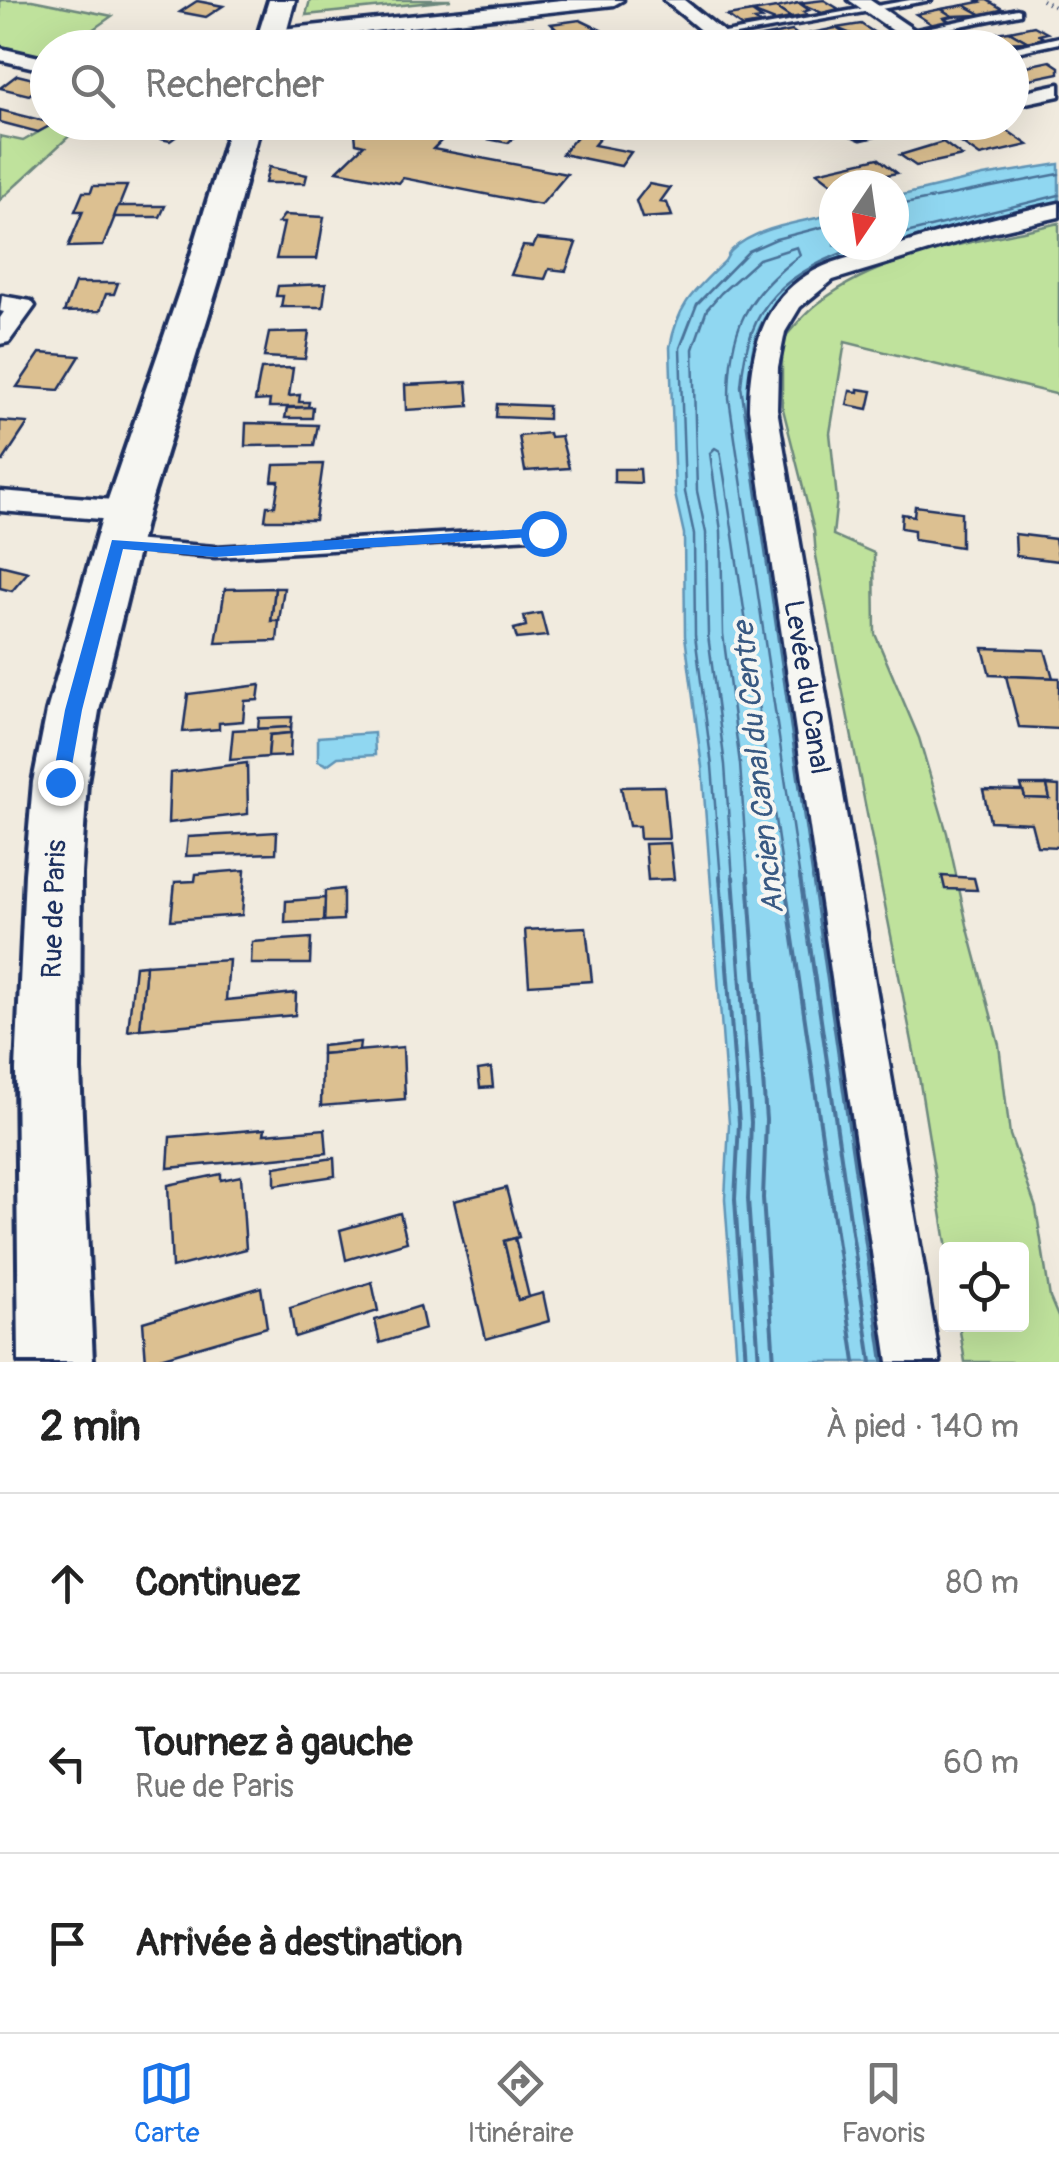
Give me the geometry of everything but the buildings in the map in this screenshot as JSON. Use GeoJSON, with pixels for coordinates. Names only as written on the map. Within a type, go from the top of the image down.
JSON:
{"type":"FeatureCollection","features":[{"type":"Feature","properties":{"kind":"main road"},"geometry":{"type":"LineString","coordinates":[[273,30],[282,0]]}},
{"type":"Feature","properties":{"kind":"main road","name":"Rue de Paris"},"geometry":{"type":"LineString","coordinates":[[56,1362],[48,1070],[53,874],[60,782],[73,710],[121,527],[203,275],[241,140]]}},
{"type":"Feature","properties":{"kind":"street"},"geometry":{"type":"LineString","coordinates":[[333,30],[614,0]]}},
{"type":"Feature","properties":{"kind":"street"},"geometry":{"type":"LineString","coordinates":[[673,0],[712,30]]}},
{"type":"Feature","properties":{"kind":"street"},"geometry":{"type":"LineString","coordinates":[[866,5],[906,30]]}},
{"type":"Feature","properties":{"kind":"street"},"geometry":{"type":"LineString","coordinates":[[0,54],[30,61]]}},
{"type":"Feature","properties":{"kind":"street"},"geometry":{"type":"LineString","coordinates":[[1029,96],[1059,90]]}},
{"type":"Feature","properties":{"kind":"street","name":"Levée du Canal"},"geometry":{"type":"LineString","coordinates":[[914,1362],[764,410],[762,365],[768,336],[787,307],[804,288],[824,275],[978,228],[1059,210]]}},
{"type":"Feature","properties":{"kind":"street"},"geometry":{"type":"LineString","coordinates":[[0,336],[22,306],[2,304]]}},
{"type":"Feature","properties":{"kind":"street"},"geometry":{"type":"LineString","coordinates":[[0,501],[121,527]]}},
{"type":"Feature","properties":{"kind":"lane"},"geometry":{"type":"LineString","coordinates":[[772,30],[866,5],[926,0]]}},
{"type":"Feature","properties":{"kind":"lane"},"geometry":{"type":"LineString","coordinates":[[920,30],[1017,12]]}},
{"type":"Feature","properties":{"kind":"lane"},"geometry":{"type":"LineString","coordinates":[[402,23],[406,30]]}},
{"type":"Feature","properties":{"kind":"lane"},"geometry":{"type":"LineString","coordinates":[[1029,46],[1059,40]]}},
{"type":"Feature","properties":{"kind":"lane"},"geometry":{"type":"LineString","coordinates":[[121,527],[215,552],[543,533]]}},
{"type":"Feature","properties":{"kind":"path"},"geometry":{"type":"LineString","coordinates":[[1042,0],[1059,10]]}},
{"type":"Feature","properties":{"kind":"green space"},"geometry":{"type":"Polygon","coordinates":[[[0,0],[32,0],[112,16],[92,30],[30,30],[30,55],[0,48],[0,0]]]}},
{"type":"Feature","properties":{"kind":"green space"},"geometry":{"type":"Polygon","coordinates":[[[310,0],[451,0],[306,15],[310,0]]]}},
{"type":"Feature","properties":{"kind":"green space"},"geometry":{"type":"Polygon","coordinates":[[[0,136],[23,141],[30,137],[65,140],[0,200],[0,136]]]}},
{"type":"Feature","properties":{"kind":"green space"},"geometry":{"type":"Polygon","coordinates":[[[1059,223],[1059,395],[845,342],[830,433],[837,499],[833,535],[874,553],[875,634],[919,738],[947,833],[999,1045],[1010,1135],[1036,1208],[1050,1298],[1059,1319],[1059,1362],[965,1362],[960,1332],[1029,1332],[1029,1242],[946,1242],[919,1077],[814,531],[782,405],[782,340],[805,315],[846,285],[874,271],[935,251],[1059,223]]]}},
{"type":"Feature","properties":{"kind":"water"},"geometry":{"type":"Polygon","coordinates":[[[1059,164],[1059,204],[909,241],[909,193],[1059,164]]]}},
{"type":"Feature","properties":{"kind":"water","name":"Ancien Canal du Centre"},"geometry":{"type":"Polygon","coordinates":[[[819,217],[819,260],[852,260],[785,296],[764,319],[754,343],[751,385],[893,1362],[737,1362],[725,1199],[729,1124],[702,767],[685,636],[684,534],[675,494],[670,347],[682,309],[731,251],[752,236],[819,217]]]}},
{"type":"Feature","properties":{"kind":"water"},"geometry":{"type":"Polygon","coordinates":[[[374,733],[375,755],[338,757],[327,765],[318,761],[318,737],[374,733]]]}},
{"type":"Feature","properties":{"kind":"route"},"geometry":{"type":"LineString","coordinates":[[60,782],[73,710],[117,544],[215,552],[543,533]]}}]}
